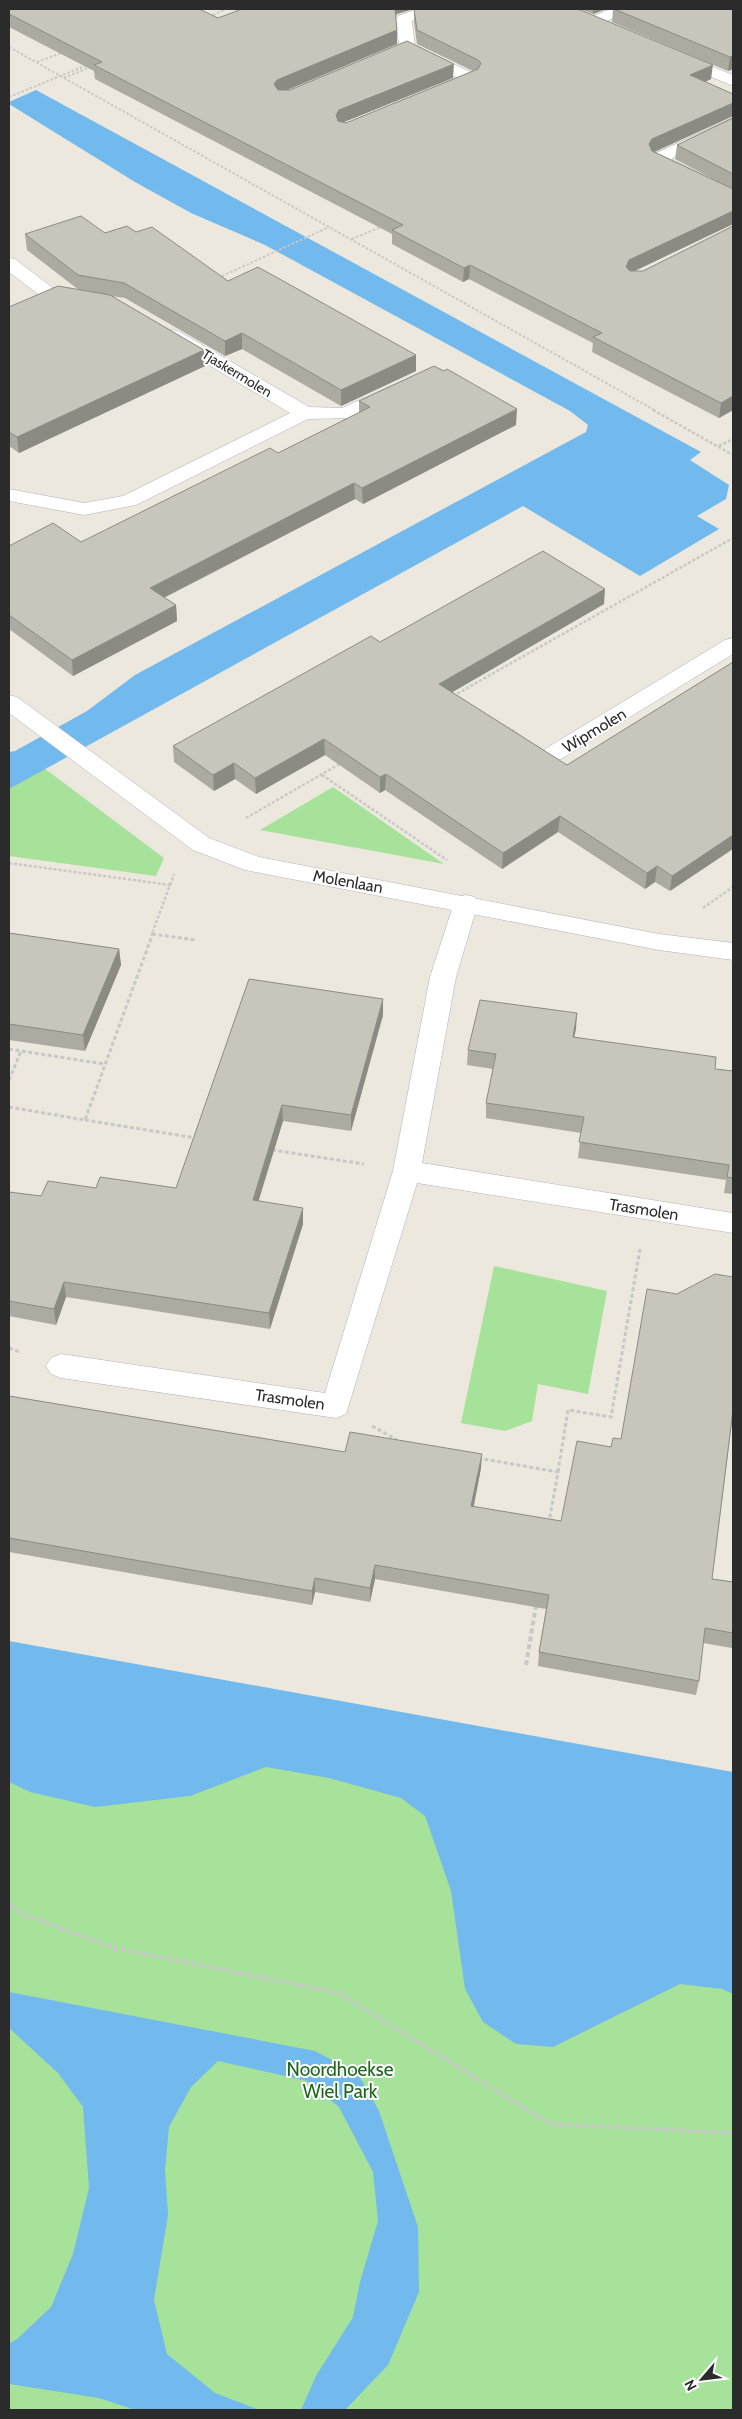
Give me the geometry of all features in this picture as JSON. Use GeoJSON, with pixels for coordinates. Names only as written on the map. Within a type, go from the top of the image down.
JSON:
{"type":"FeatureCollection","features":[{"type":"Feature","properties":{"kind":"street"},"geometry":{"type":"LineString","coordinates":[[407,47],[404,19],[430,9]]}},
{"type":"Feature","properties":{"kind":"street"},"geometry":{"type":"LineString","coordinates":[[593,22],[623,9]]}},
{"type":"Feature","properties":{"kind":"street"},"geometry":{"type":"LineString","coordinates":[[578,15],[612,30]]}},
{"type":"Feature","properties":{"kind":"street"},"geometry":{"type":"LineString","coordinates":[[363,65],[407,47],[471,78],[426,96]]}},
{"type":"Feature","properties":{"kind":"street"},"geometry":{"type":"LineString","coordinates":[[667,53],[733,81]]}},
{"type":"Feature","properties":{"kind":"street"},"geometry":{"type":"LineString","coordinates":[[733,123],[658,159],[733,197]]}},
{"type":"Feature","properties":{"kind":"street"},"geometry":{"type":"LineString","coordinates":[[9,263],[48,293],[97,301]]}},
{"type":"Feature","properties":{"kind":"street","name":"Tjaskermolen"},"geometry":{"type":"LineString","coordinates":[[154,324],[304,413]]}},
{"type":"Feature","properties":{"kind":"street","name":"Tjaskermolen"},"geometry":{"type":"LineString","coordinates":[[9,495],[84,509],[129,502],[304,413],[345,414],[407,384]]}},
{"type":"Feature","properties":{"kind":"street","name":"Wipmolen"},"geometry":{"type":"LineString","coordinates":[[553,754],[733,645]]}},
{"type":"Feature","properties":{"kind":"street","name":"Molenlaan"},"geometry":{"type":"LineString","coordinates":[[9,702],[201,844],[254,864],[466,903],[658,942],[733,952]]}},
{"type":"Feature","properties":{"kind":"street","name":"Trasmolen"},"geometry":{"type":"LineString","coordinates":[[61,1366],[336,1406],[407,1171],[443,977],[466,903]]}},
{"type":"Feature","properties":{"kind":"street","name":"Trasmolen"},"geometry":{"type":"LineString","coordinates":[[407,1171],[733,1223]]}},
{"type":"Feature","properties":{"kind":"path"},"geometry":{"type":"LineString","coordinates":[[202,20],[226,9]]}},
{"type":"Feature","properties":{"kind":"path"},"geometry":{"type":"LineString","coordinates":[[9,48],[733,455]]}},
{"type":"Feature","properties":{"kind":"path"},"geometry":{"type":"LineString","coordinates":[[36,62],[72,49]]}},
{"type":"Feature","properties":{"kind":"path"},"geometry":{"type":"LineString","coordinates":[[9,97],[98,64]]}},
{"type":"Feature","properties":{"kind":"path"},"geometry":{"type":"LineString","coordinates":[[62,77],[87,65]]}},
{"type":"Feature","properties":{"kind":"path"},"geometry":{"type":"LineString","coordinates":[[351,239],[388,224]]}},
{"type":"Feature","properties":{"kind":"path"},"geometry":{"type":"LineString","coordinates":[[215,280],[329,227]]}},
{"type":"Feature","properties":{"kind":"path"},"geometry":{"type":"LineString","coordinates":[[719,446],[733,438]]}},
{"type":"Feature","properties":{"kind":"path"},"geometry":{"type":"LineString","coordinates":[[728,441],[733,442]]}},
{"type":"Feature","properties":{"kind":"path"},"geometry":{"type":"LineString","coordinates":[[445,701],[733,538]]}},
{"type":"Feature","properties":{"kind":"path"},"geometry":{"type":"LineString","coordinates":[[453,696],[461,701]]}},
{"type":"Feature","properties":{"kind":"path","name":"Wipmolen"},"geometry":{"type":"LineString","coordinates":[[495,720],[553,754]]}},
{"type":"Feature","properties":{"kind":"path"},"geometry":{"type":"LineString","coordinates":[[201,844],[346,760]]}},
{"type":"Feature","properties":{"kind":"path"},"geometry":{"type":"LineString","coordinates":[[322,775],[448,860]]}},
{"type":"Feature","properties":{"kind":"path"},"geometry":{"type":"LineString","coordinates":[[9,863],[170,885],[85,1120]]}},
{"type":"Feature","properties":{"kind":"path"},"geometry":{"type":"LineString","coordinates":[[702,908],[733,887]]}},
{"type":"Feature","properties":{"kind":"path"},"geometry":{"type":"LineString","coordinates":[[152,934],[196,940]]}},
{"type":"Feature","properties":{"kind":"path"},"geometry":{"type":"LineString","coordinates":[[9,1049],[104,1064]]}},
{"type":"Feature","properties":{"kind":"path"},"geometry":{"type":"LineString","coordinates":[[9,1080],[21,1051]]}},
{"type":"Feature","properties":{"kind":"path"},"geometry":{"type":"LineString","coordinates":[[9,1107],[202,1139]]}},
{"type":"Feature","properties":{"kind":"path"},"geometry":{"type":"LineString","coordinates":[[270,1149],[407,1171]]}},
{"type":"Feature","properties":{"kind":"path"},"geometry":{"type":"LineString","coordinates":[[548,1530],[568,1410],[611,1417],[647,1209]]}},
{"type":"Feature","properties":{"kind":"path"},"geometry":{"type":"LineString","coordinates":[[336,1406],[402,1444]]}},
{"type":"Feature","properties":{"kind":"path"},"geometry":{"type":"LineString","coordinates":[[470,1456],[558,1472]]}},
{"type":"Feature","properties":{"kind":"path"},"geometry":{"type":"LineString","coordinates":[[526,1665],[537,1598]]}},
{"type":"Feature","properties":{"kind":"path"},"geometry":{"type":"LineString","coordinates":[[9,1905],[23,1914],[114,1948],[339,1993],[550,2124],[733,2133]]}},
{"type":"Feature","properties":{"kind":"green space"},"geometry":{"type":"Polygon","coordinates":[[[44,768],[164,858],[156,876],[9,856],[9,789],[44,768]]]}},
{"type":"Feature","properties":{"kind":"green space"},"geometry":{"type":"Polygon","coordinates":[[[333,787],[444,864],[260,830],[333,787]]]}},
{"type":"Feature","properties":{"kind":"green space"},"geometry":{"type":"Polygon","coordinates":[[[494,1266],[607,1291],[588,1394],[538,1384],[532,1421],[505,1431],[461,1423],[494,1266]]]}},
{"type":"Feature","properties":{"kind":"green space","name":"Noordhoekse Wiel Park"},"geometry":{"type":"Polygon","coordinates":[[[9,1683],[733,1816],[733,2410],[9,2410],[9,1683]]]}},
{"type":"Feature","properties":{"kind":"water"},"geometry":{"type":"Polygon","coordinates":[[[36,90],[701,452],[690,460],[729,485],[726,499],[697,516],[719,529],[640,576],[523,506],[9,789],[9,752],[15,751],[87,711],[135,675],[586,432],[588,425],[570,411],[265,245],[191,213],[135,182],[9,104],[9,102],[36,90]]]}},
{"type":"Feature","properties":{"kind":"water"},"geometry":{"type":"Polygon","coordinates":[[[9,1641],[733,1772],[733,1994],[722,1989],[680,1984],[553,2047],[516,2044],[483,2022],[465,1989],[451,1891],[425,1816],[401,1798],[329,1778],[266,1767],[190,1796],[95,1807],[30,1792],[9,1782],[9,1641]]]}},
{"type":"Feature","properties":{"kind":"water"},"geometry":{"type":"Polygon","coordinates":[[[9,1992],[315,2051],[358,2074],[379,2111],[418,2227],[419,2292],[388,2365],[345,2410],[301,2410],[316,2376],[353,2317],[360,2282],[378,2221],[373,2172],[339,2107],[307,2081],[218,2061],[191,2087],[169,2127],[165,2170],[168,2215],[154,2300],[167,2354],[215,2393],[259,2410],[135,2410],[99,2398],[9,2384],[9,2343],[16,2340],[51,2307],[73,2254],[89,2188],[83,2107],[58,2073],[9,2028],[9,1992]]]}},
{"type":"Feature","properties":{"kind":"building"},"geometry":{"type":"Polygon","coordinates":[[[9,9],[199,9],[218,18],[242,9],[395,9],[397,30],[277,80],[274,84],[278,90],[290,90],[407,41],[454,64],[339,110],[336,115],[338,121],[346,123],[478,69],[481,63],[478,60],[417,30],[414,9],[578,9],[713,65],[690,75],[733,94],[733,103],[652,139],[649,144],[652,151],[733,189],[733,211],[629,260],[626,267],[630,271],[643,271],[733,226],[733,396],[721,403],[593,337],[602,333],[470,265],[464,268],[392,230],[403,225],[94,65],[102,62],[9,14],[9,9]]]}},
{"type":"Feature","properties":{"kind":"building"},"geometry":{"type":"Polygon","coordinates":[[[614,9],[733,9],[733,56],[730,57],[614,9]]]}},
{"type":"Feature","properties":{"kind":"building"},"geometry":{"type":"Polygon","coordinates":[[[733,118],[733,174],[677,145],[733,118]]]}},
{"type":"Feature","properties":{"kind":"building"},"geometry":{"type":"Polygon","coordinates":[[[81,216],[105,233],[127,226],[136,232],[152,227],[228,281],[258,267],[416,355],[341,390],[242,333],[225,341],[124,283],[78,275],[25,234],[81,216]]]}},
{"type":"Feature","properties":{"kind":"building"},"geometry":{"type":"Polygon","coordinates":[[[58,286],[110,295],[204,350],[17,437],[9,432],[9,307],[58,286]]]}},
{"type":"Feature","properties":{"kind":"building"},"geometry":{"type":"Polygon","coordinates":[[[434,366],[444,371],[447,369],[517,409],[362,488],[354,483],[150,588],[176,605],[72,660],[9,615],[9,546],[53,523],[81,542],[270,448],[278,453],[370,407],[359,401],[434,366]]]}},
{"type":"Feature","properties":{"kind":"building"},"geometry":{"type":"Polygon","coordinates":[[[543,551],[605,589],[439,684],[567,765],[733,662],[733,835],[672,876],[657,866],[647,873],[560,816],[503,853],[386,774],[380,777],[324,739],[255,778],[234,763],[213,775],[173,746],[371,636],[380,642],[543,551]]]}},
{"type":"Feature","properties":{"kind":"building"},"geometry":{"type":"Polygon","coordinates":[[[9,933],[119,949],[83,1035],[9,1024],[9,933]]]}},
{"type":"Feature","properties":{"kind":"building"},"geometry":{"type":"Polygon","coordinates":[[[249,979],[383,999],[351,1115],[282,1105],[253,1200],[303,1208],[269,1313],[64,1282],[54,1309],[9,1301],[9,1192],[41,1196],[48,1181],[96,1188],[100,1177],[176,1188],[249,979]]]}},
{"type":"Feature","properties":{"kind":"building"},"geometry":{"type":"Polygon","coordinates":[[[480,1000],[577,1013],[573,1037],[716,1057],[715,1069],[733,1071],[733,1178],[727,1177],[729,1165],[579,1142],[584,1117],[486,1103],[496,1054],[468,1050],[480,1000]]]}},
{"type":"Feature","properties":{"kind":"building"},"geometry":{"type":"Polygon","coordinates":[[[715,1274],[733,1277],[733,1410],[712,1579],[733,1582],[733,1633],[705,1628],[699,1681],[539,1652],[549,1595],[375,1565],[370,1588],[315,1578],[312,1591],[9,1538],[9,1396],[345,1452],[350,1432],[482,1454],[471,1506],[561,1521],[577,1441],[611,1447],[613,1438],[621,1439],[647,1289],[677,1294],[715,1274]]]}}]}
